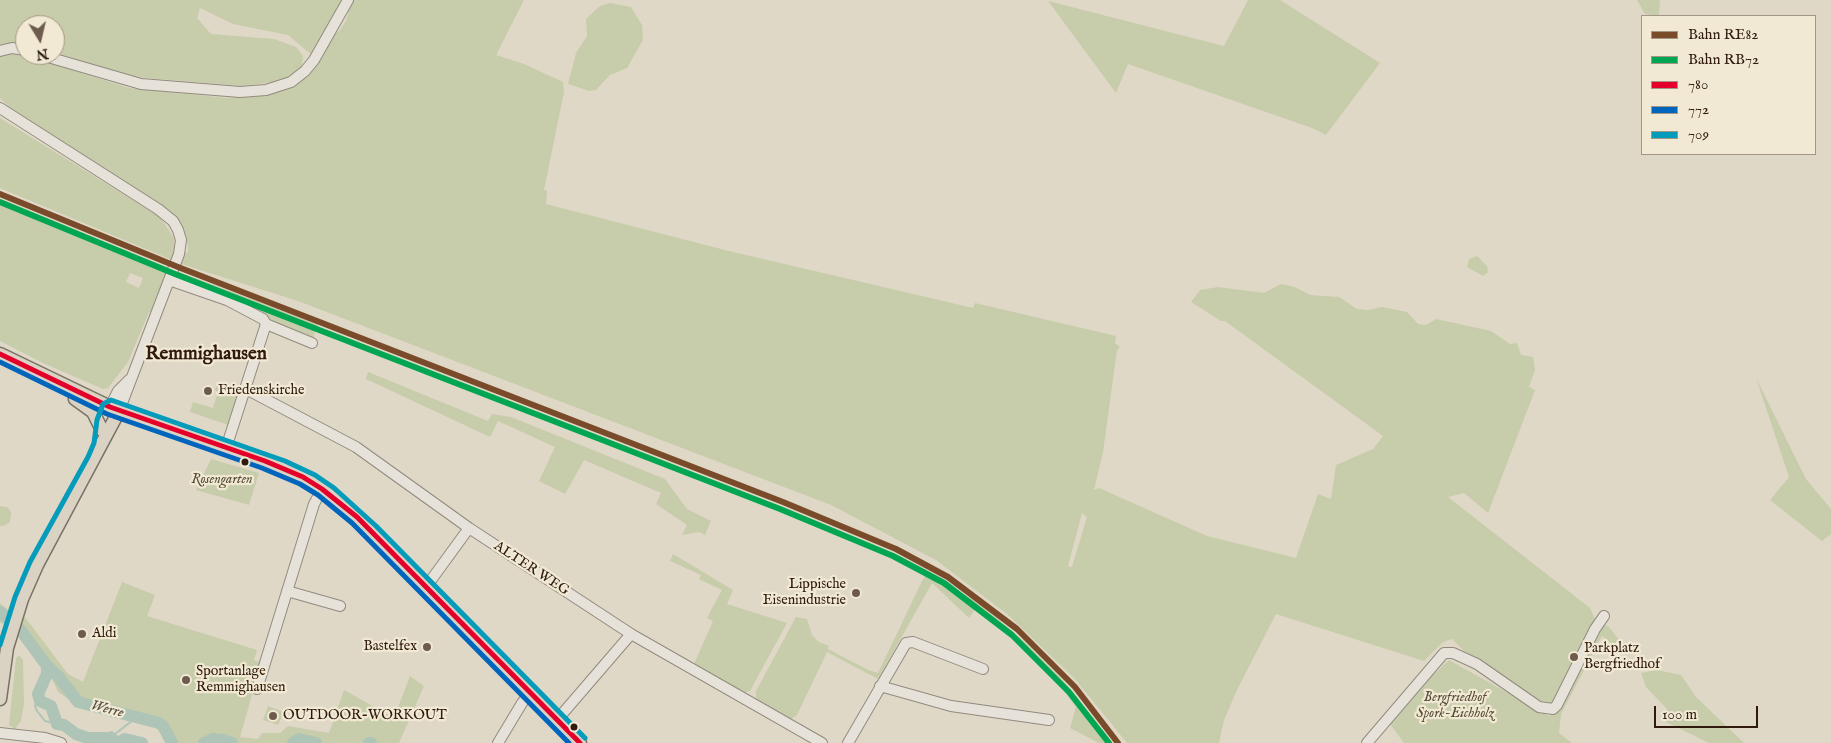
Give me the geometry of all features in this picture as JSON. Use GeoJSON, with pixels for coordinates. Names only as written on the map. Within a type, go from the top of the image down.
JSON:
{"type":"FeatureCollection","features":[{"type":"Feature","properties":{"kind":"main road"},"geometry":{"type":"LineString","coordinates":[[0,354],[111,408],[283,468],[322,488],[356,517],[580,743]]}},
{"type":"Feature","properties":{"kind":"main road"},"geometry":{"type":"LineString","coordinates":[[48,377],[66,394],[84,404],[93,412],[102,430]]}},
{"type":"Feature","properties":{"kind":"main road"},"geometry":{"type":"LineString","coordinates":[[101,445],[102,430],[111,408]]}},
{"type":"Feature","properties":{"kind":"main road"},"geometry":{"type":"LineString","coordinates":[[0,699],[3,653],[11,630],[37,565],[101,445],[111,408]]}},
{"type":"Feature","properties":{"kind":"street"},"geometry":{"type":"LineString","coordinates":[[65,62],[142,84],[240,92],[266,90],[291,82],[305,71],[314,60],[348,0]]}},
{"type":"Feature","properties":{"kind":"street"},"geometry":{"type":"LineString","coordinates":[[0,51],[15,48]]}},
{"type":"Feature","properties":{"kind":"street"},"geometry":{"type":"LineString","coordinates":[[0,108],[158,209],[173,221],[178,230],[181,245],[151,332],[131,377],[111,408]]}},
{"type":"Feature","properties":{"kind":"street"},"geometry":{"type":"LineString","coordinates":[[169,280],[227,300],[263,319],[266,324],[312,343]]}},
{"type":"Feature","properties":{"kind":"street"},"geometry":{"type":"LineString","coordinates":[[226,448],[266,324]]}},
{"type":"Feature","properties":{"kind":"street","name":"ALTER WEG"},"geometry":{"type":"LineString","coordinates":[[246,389],[356,447],[469,528],[631,634],[822,743]]}},
{"type":"Feature","properties":{"kind":"street"},"geometry":{"type":"LineString","coordinates":[[257,689],[314,504],[322,488]]}},
{"type":"Feature","properties":{"kind":"street"},"geometry":{"type":"LineString","coordinates":[[426,587],[469,528]]}},
{"type":"Feature","properties":{"kind":"street"},"geometry":{"type":"LineString","coordinates":[[287,591],[340,606]]}},
{"type":"Feature","properties":{"kind":"street"},"geometry":{"type":"LineString","coordinates":[[1368,743],[1444,653],[1453,653],[1477,664],[1539,707],[1553,709],[1558,705],[1595,628],[1604,616]]}},
{"type":"Feature","properties":{"kind":"street"},"geometry":{"type":"LineString","coordinates":[[557,720],[631,634]]}},
{"type":"Feature","properties":{"kind":"street"},"geometry":{"type":"LineString","coordinates":[[848,743],[902,648],[909,641],[983,669]]}},
{"type":"Feature","properties":{"kind":"street"},"geometry":{"type":"LineString","coordinates":[[880,686],[951,706],[1049,720]]}},
{"type":"Feature","properties":{"kind":"street"},"geometry":{"type":"LineString","coordinates":[[498,743],[530,693]]}},
{"type":"Feature","properties":{"kind":"street"},"geometry":{"type":"LineString","coordinates":[[0,733],[45,738],[61,743]]}},
{"type":"Feature","properties":{"kind":"green space"},"geometry":{"type":"Polygon","coordinates":[[[0,0],[344,0],[313,56],[288,35],[233,24],[200,8],[197,18],[211,34],[274,39],[296,47],[303,56],[302,67],[282,81],[243,86],[130,76],[65,56],[65,15],[15,15],[15,48],[0,48],[0,0]]]}},
{"type":"Feature","properties":{"kind":"green space","name":"Bergfriedhof Spork-Eichholz"},"geometry":{"type":"Polygon","coordinates":[[[352,0],[524,0],[496,55],[524,64],[563,82],[564,92],[544,190],[547,191],[546,204],[729,251],[973,308],[975,303],[1116,336],[1115,343],[1120,347],[1117,350],[1103,452],[1094,490],[1099,488],[1207,536],[1296,558],[1318,494],[1331,499],[1336,465],[1373,449],[1383,436],[1225,321],[1221,321],[1191,302],[1200,290],[1218,287],[1264,293],[1281,284],[1295,287],[1310,295],[1339,297],[1357,309],[1368,310],[1382,307],[1407,312],[1418,324],[1426,325],[1436,319],[1491,331],[1510,344],[1517,343],[1521,355],[1533,357],[1535,370],[1529,387],[1535,390],[1488,513],[1464,493],[1448,497],[1590,608],[1595,619],[1609,627],[1627,650],[1624,653],[1602,636],[1561,714],[1559,733],[1572,743],[1404,743],[1390,724],[1429,679],[1449,660],[1549,716],[1557,713],[1551,703],[1541,701],[1465,652],[1452,639],[1443,642],[1424,661],[1276,614],[1237,690],[1224,720],[1219,743],[1127,743],[1075,679],[1007,614],[936,560],[831,505],[298,301],[178,263],[183,253],[188,252],[188,246],[178,219],[10,108],[0,98],[0,56],[9,52],[15,53],[15,65],[56,65],[129,88],[227,98],[272,94],[287,88],[311,73],[331,37],[340,30],[346,21],[352,0]],[[1082,513],[1068,566],[1072,567],[1087,517],[1082,513]]]}},
{"type":"Feature","properties":{"kind":"green space"},"geometry":{"type":"Polygon","coordinates":[[[1248,0],[1280,0],[1380,63],[1326,135],[1312,128],[1128,64],[1116,93],[1048,1],[1224,46],[1248,0]]]}},
{"type":"Feature","properties":{"kind":"green space"},"geometry":{"type":"Polygon","coordinates":[[[1637,0],[1660,0],[1659,15],[1645,14],[1637,0]]]}},
{"type":"Feature","properties":{"kind":"green space"},"geometry":{"type":"Polygon","coordinates":[[[610,3],[631,7],[642,25],[643,40],[627,68],[610,75],[596,90],[589,91],[568,84],[576,53],[587,36],[586,19],[600,6],[610,3]]]}},
{"type":"Feature","properties":{"kind":"green space"},"geometry":{"type":"Polygon","coordinates":[[[0,118],[160,217],[174,238],[175,254],[172,260],[0,188],[0,118]]]}},
{"type":"Feature","properties":{"kind":"green space"},"geometry":{"type":"Polygon","coordinates":[[[0,200],[169,268],[153,313],[149,312],[128,362],[108,388],[103,389],[43,363],[0,341],[0,200]],[[130,273],[126,282],[139,288],[143,278],[130,273]]]}},
{"type":"Feature","properties":{"kind":"green space"},"geometry":{"type":"Polygon","coordinates":[[[1477,256],[1487,266],[1488,272],[1483,276],[1467,267],[1469,259],[1477,256]]]}},
{"type":"Feature","properties":{"kind":"green space"},"geometry":{"type":"Polygon","coordinates":[[[176,271],[318,324],[312,341],[276,323],[246,302],[244,304],[176,278],[176,271]]]}},
{"type":"Feature","properties":{"kind":"green space"},"geometry":{"type":"Polygon","coordinates":[[[368,372],[488,421],[492,414],[511,417],[665,479],[687,509],[711,521],[705,535],[699,532],[682,535],[687,525],[656,504],[661,493],[584,460],[565,494],[539,481],[555,447],[498,421],[490,437],[366,379],[368,372]]]}},
{"type":"Feature","properties":{"kind":"green space"},"geometry":{"type":"Polygon","coordinates":[[[1756,378],[1806,479],[1831,509],[1831,534],[1822,541],[1770,500],[1789,477],[1756,378]]]}},
{"type":"Feature","properties":{"kind":"green space"},"geometry":{"type":"Polygon","coordinates":[[[217,384],[239,392],[228,425],[190,412],[193,402],[213,408],[218,392],[215,390],[217,384]]]}},
{"type":"Feature","properties":{"kind":"green space","name":"Rosengarten"},"geometry":{"type":"Polygon","coordinates":[[[211,459],[259,473],[249,505],[196,490],[211,459]]]}},
{"type":"Feature","properties":{"kind":"green space"},"geometry":{"type":"Polygon","coordinates":[[[0,506],[7,507],[11,512],[10,522],[4,526],[0,526],[0,506]]]}},
{"type":"Feature","properties":{"kind":"green space"},"geometry":{"type":"Polygon","coordinates":[[[673,554],[733,590],[727,604],[787,623],[750,691],[743,693],[694,664],[713,621],[707,618],[722,590],[699,579],[701,575],[670,561],[673,554]]]}},
{"type":"Feature","properties":{"kind":"green space"},"geometry":{"type":"Polygon","coordinates":[[[929,571],[982,606],[1025,642],[1061,678],[1112,743],[1099,743],[1070,728],[1076,707],[1057,682],[1000,626],[976,608],[969,618],[932,583],[878,679],[827,652],[797,715],[793,718],[790,719],[756,699],[756,691],[796,617],[807,619],[812,635],[819,642],[829,646],[828,649],[868,670],[878,673],[923,579],[929,571]]]}},
{"type":"Feature","properties":{"kind":"green space"},"geometry":{"type":"Polygon","coordinates":[[[122,582],[155,595],[147,616],[257,650],[254,660],[261,663],[240,737],[258,739],[262,733],[280,733],[288,726],[329,733],[344,690],[394,718],[410,676],[424,686],[399,743],[313,743],[298,739],[295,743],[168,743],[159,727],[70,700],[58,692],[52,679],[52,664],[20,629],[24,616],[68,674],[83,682],[122,582]]]}},
{"type":"Feature","properties":{"kind":"green space"},"geometry":{"type":"Polygon","coordinates":[[[0,603],[12,613],[6,624],[0,623],[0,603]]]}},
{"type":"Feature","properties":{"kind":"green space"},"geometry":{"type":"Polygon","coordinates":[[[19,655],[23,660],[24,704],[21,721],[15,729],[9,725],[16,658],[19,655]]]}},
{"type":"Feature","properties":{"kind":"green space"},"geometry":{"type":"Polygon","coordinates":[[[1657,670],[1681,675],[1696,697],[1744,743],[1709,743],[1666,722],[1667,709],[1646,687],[1641,673],[1657,670]]]}},
{"type":"Feature","properties":{"kind":"green space","name":"OUTDOOR-WORKOUT"},"geometry":{"type":"Polygon","coordinates":[[[268,706],[284,712],[278,725],[263,720],[268,706]]]}},
{"type":"Feature","properties":{"kind":"waterway","name":"Werre"},"geometry":{"type":"LineString","coordinates":[[0,612],[22,632],[47,666],[47,674],[38,694],[40,701],[51,706],[57,724],[64,725],[76,734],[88,738],[109,738],[115,743]]}},
{"type":"Feature","properties":{"kind":"waterway","name":"Werre"},"geometry":{"type":"LineString","coordinates":[[47,666],[58,676],[78,702],[159,723],[163,726],[172,743]]}},
{"type":"Feature","properties":{"kind":"waterway","name":"Werre"},"geometry":{"type":"LineString","coordinates":[[38,694],[35,706],[37,711],[45,721],[57,724]]}},
{"type":"Feature","properties":{"kind":"waterway"},"geometry":{"type":"LineString","coordinates":[[115,734],[137,717]]}},
{"type":"Feature","properties":{"kind":"waterway","name":"Werre"},"geometry":{"type":"LineString","coordinates":[[100,736],[112,732],[121,740]]}},
{"type":"Feature","properties":{"kind":"waterway","name":"Werre"},"geometry":{"type":"LineString","coordinates":[[118,743],[125,739],[142,743]]}},
{"type":"Feature","properties":{"kind":"waterway","name":"Werre"},"geometry":{"type":"LineString","coordinates":[[204,743],[213,739],[232,743]]}},
{"type":"Feature","properties":{"kind":"waterway","name":"Werre"},"geometry":{"type":"LineString","coordinates":[[293,743],[299,739],[316,743]]}},
{"type":"Feature","properties":{"kind":"rail line","name":"RE82"},"geometry":{"type":"LineString","coordinates":[[0,194],[178,267],[783,502],[896,549],[948,577],[1017,629],[1075,687],[1118,743]]}},
{"type":"Feature","properties":{"kind":"rail line","name":"RB72"},"geometry":{"type":"LineString","coordinates":[[0,202],[175,274],[780,509],[893,556],[944,583],[1012,635],[1069,692],[1109,743]]}},
{"type":"Feature","properties":{"kind":"transit line","name":"780"},"geometry":{"type":"LineString","coordinates":[[0,354],[110,407],[265,461],[303,477],[322,489],[357,517],[580,743]]}},
{"type":"Feature","properties":{"kind":"transit line","name":"772"},"geometry":{"type":"LineString","coordinates":[[0,362],[107,414],[262,468],[300,484],[318,495],[352,523],[569,743]]}},
{"type":"Feature","properties":{"kind":"transit line","name":"709"},"geometry":{"type":"LineString","coordinates":[[0,645],[15,597],[30,562],[88,457],[94,443],[97,420],[103,404],[111,400],[285,461],[315,475],[334,488],[376,526],[585,738]]}},
{"type":"Feature","properties":{"kind":"place","name":"Friedenskirche"},"geometry":{"type":"Point","coordinates":[208,391]}},
{"type":"Feature","properties":{"kind":"place","name":"Lippische Eisenindustrie"},"geometry":{"type":"Point","coordinates":[856,593]}},
{"type":"Feature","properties":{"kind":"place","name":"Aldi"},"geometry":{"type":"Point","coordinates":[82,634]}},
{"type":"Feature","properties":{"kind":"place","name":"Bastelfex"},"geometry":{"type":"Point","coordinates":[427,647]}},
{"type":"Feature","properties":{"kind":"place","name":"Parkplatz Bergfriedhof"},"geometry":{"type":"Point","coordinates":[1574,657]}},
{"type":"Feature","properties":{"kind":"place","name":"Sportanlage Remmighausen"},"geometry":{"type":"Point","coordinates":[186,680]}},
{"type":"Feature","properties":{"kind":"place","name":"OUTDOOR-WORKOUT"},"geometry":{"type":"Point","coordinates":[273,716]}},
{"type":"Feature","properties":{"kind":"district","name":"Remmighausen"},"geometry":{"type":"Point","coordinates":[206,355]}}]}
